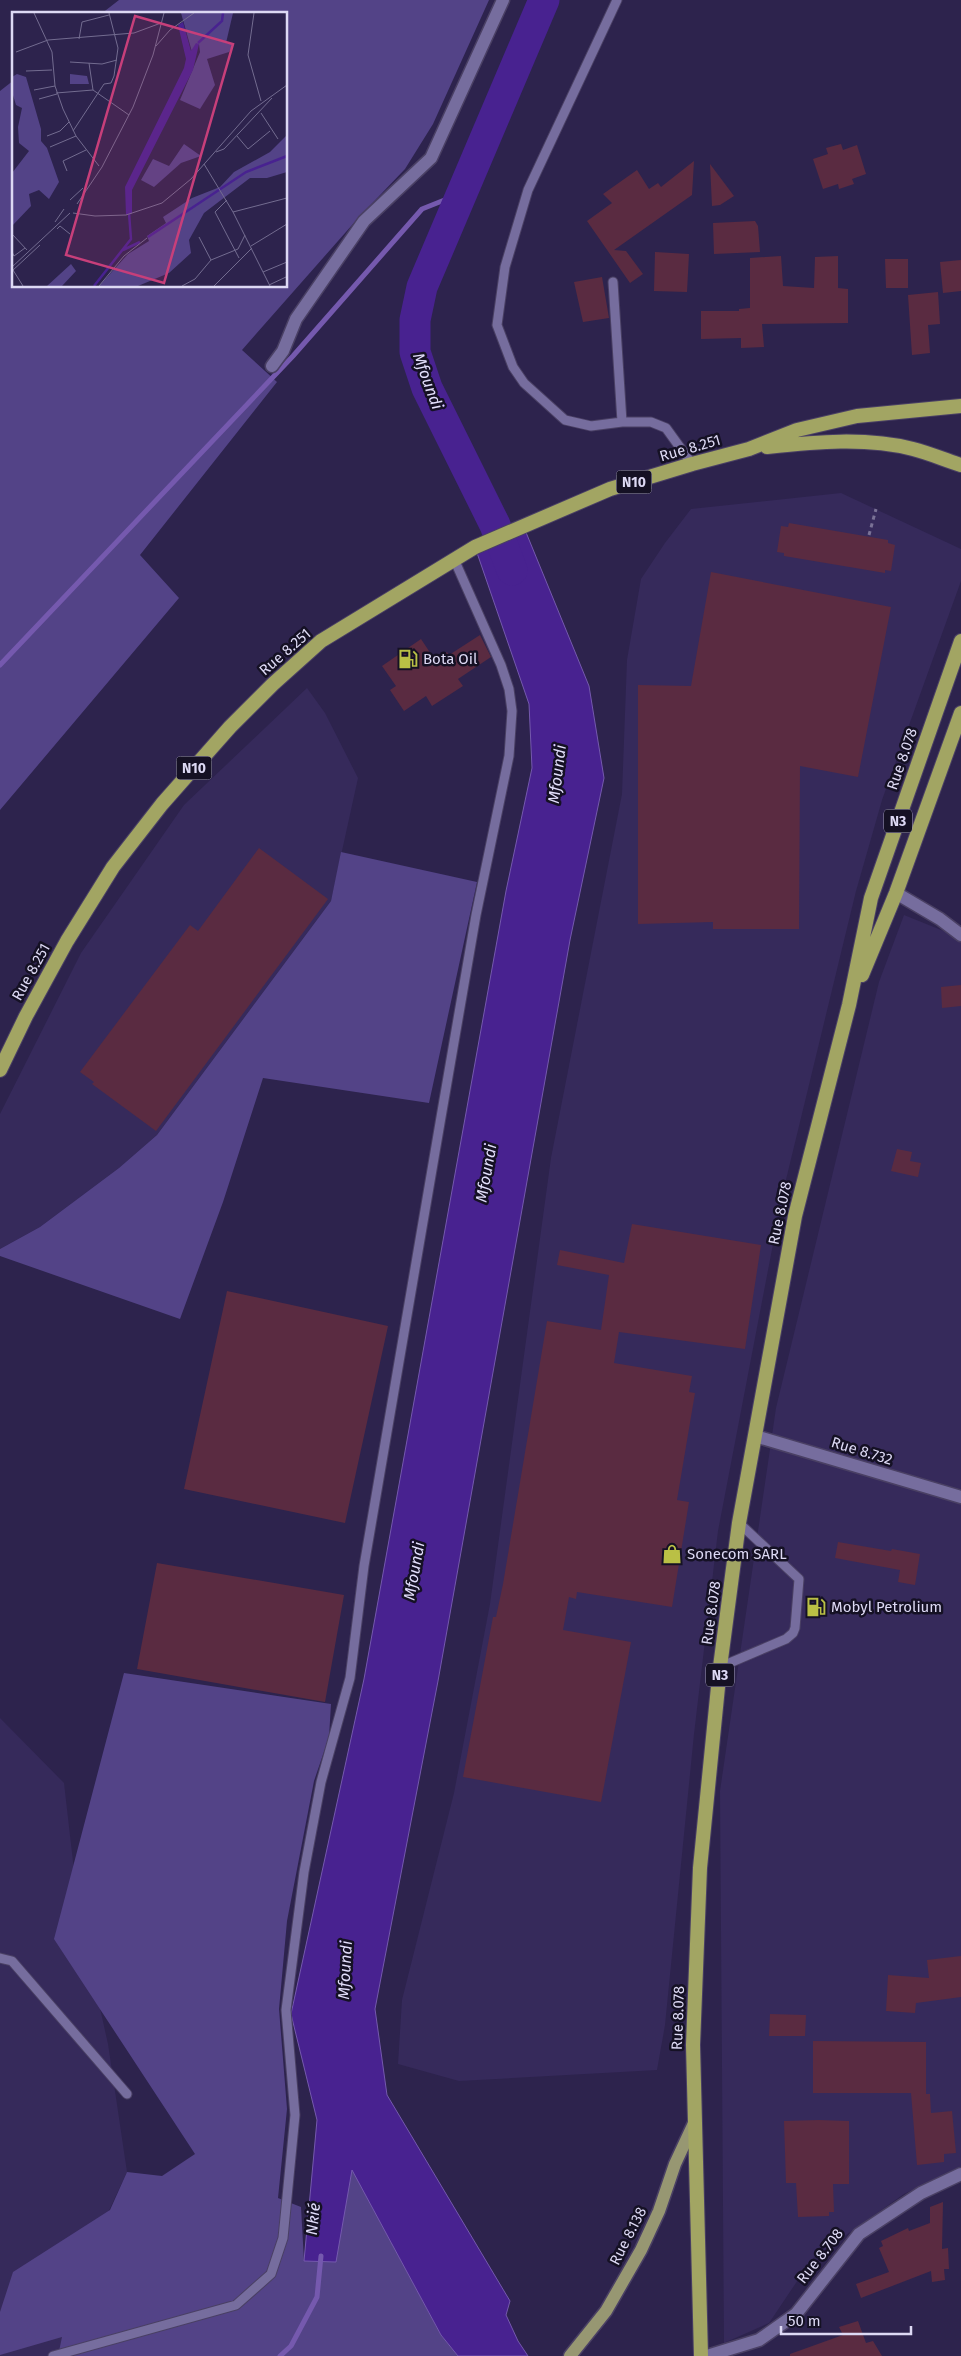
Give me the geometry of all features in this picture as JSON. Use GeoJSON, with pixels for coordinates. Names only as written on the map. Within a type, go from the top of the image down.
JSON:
{"type":"FeatureCollection","features":[{"type":"Feature","properties":{"kind":"highway","name":"Rue 8.251"},"geometry":{"type":"LineString","coordinates":[[0,1070],[26,1016],[67,941],[114,867],[162,804],[230,727],[273,684],[321,642],[475,546],[610,489],[749,449],[797,430],[857,416],[961,406]]}},
{"type":"Feature","properties":{"kind":"highway","name":"Rue 8.251"},"geometry":{"type":"LineString","coordinates":[[749,449],[811,442],[861,441],[913,449],[961,465]]}},
{"type":"Feature","properties":{"kind":"highway","name":"Rue 8.078"},"geometry":{"type":"LineString","coordinates":[[701,2356],[693,2046],[700,1868],[720,1667],[739,1522],[794,1216],[849,1005],[872,898],[961,642]]}},
{"type":"Feature","properties":{"kind":"highway","name":"Rue 8.078"},"geometry":{"type":"LineString","coordinates":[[849,1005],[896,893],[961,712]]}},
{"type":"Feature","properties":{"kind":"main road","name":"Rue 8.138"},"geometry":{"type":"LineString","coordinates":[[570,2356],[606,2311],[640,2250],[659,2211],[675,2164],[695,2121]]}},
{"type":"Feature","properties":{"kind":"street"},"geometry":{"type":"LineString","coordinates":[[272,366],[283,351],[296,319],[364,220],[431,158],[504,0]]}},
{"type":"Feature","properties":{"kind":"street"},"geometry":{"type":"LineString","coordinates":[[896,893],[940,919],[961,935]]}},
{"type":"Feature","properties":{"kind":"street","name":"Rue 8.732"},"geometry":{"type":"LineString","coordinates":[[755,1436],[961,1497]]}},
{"type":"Feature","properties":{"kind":"street","name":"Rue 8.708"},"geometry":{"type":"LineString","coordinates":[[707,2356],[759,2340],[796,2314],[859,2234],[921,2193],[961,2174]]}},
{"type":"Feature","properties":{"kind":"lane"},"geometry":{"type":"LineString","coordinates":[[617,0],[528,190],[505,266],[497,325],[513,366],[524,383],[565,420],[591,426],[622,422],[651,422],[666,428],[692,464]]}},
{"type":"Feature","properties":{"kind":"lane"},"geometry":{"type":"LineString","coordinates":[[613,282],[622,422]]}},
{"type":"Feature","properties":{"kind":"lane"},"geometry":{"type":"LineString","coordinates":[[52,2356],[236,2305],[271,2274],[283,2238],[294,2115],[286,2010],[304,1872],[321,1782],[350,1678],[364,1566],[438,1133],[476,915],[509,756],[512,711],[509,689],[501,665],[454,559]]}},
{"type":"Feature","properties":{"kind":"lane"},"geometry":{"type":"LineString","coordinates":[[720,1667],[786,1639],[795,1628],[799,1578],[739,1522]]}},
{"type":"Feature","properties":{"kind":"lane"},"geometry":{"type":"LineString","coordinates":[[0,1958],[12,1961],[127,2094]]}},
{"type":"Feature","properties":{"kind":"path"},"geometry":{"type":"LineString","coordinates":[[868,535],[876,509]]}},
{"type":"Feature","properties":{"kind":"shaded area"},"geometry":{"type":"Polygon","coordinates":[[[119,0],[489,0],[433,124],[405,169],[360,216],[242,350],[277,382],[140,555],[179,598],[0,810],[0,91],[12,82],[12,288],[288,288],[288,12],[104,12],[119,0]]]}},
{"type":"Feature","properties":{"kind":"shaded area"},"geometry":{"type":"Polygon","coordinates":[[[841,493],[961,549],[961,581],[882,800],[856,891],[783,1192],[718,1531],[694,1734],[665,2025],[657,2070],[459,2081],[398,2064],[402,2000],[454,1793],[490,1604],[551,1158],[622,794],[627,660],[641,579],[691,509],[841,493]]]}},
{"type":"Feature","properties":{"kind":"shaded area"},"geometry":{"type":"Polygon","coordinates":[[[307,688],[325,713],[358,778],[331,901],[157,1135],[119,1168],[40,1227],[0,1249],[0,1114],[81,953],[184,805],[307,688]]]}},
{"type":"Feature","properties":{"kind":"shaded area"},"geometry":{"type":"Polygon","coordinates":[[[341,852],[477,882],[429,1103],[263,1078],[223,1202],[180,1319],[0,1256],[0,1249],[40,1227],[119,1168],[157,1135],[331,901],[341,852]]]}},
{"type":"Feature","properties":{"kind":"shaded area"},"geometry":{"type":"Polygon","coordinates":[[[904,915],[956,936],[961,940],[961,2166],[904,2194],[812,2259],[769,2323],[724,2343],[720,1791],[776,1408],[879,982],[904,915]]]}},
{"type":"Feature","properties":{"kind":"shaded area"},"geometry":{"type":"Polygon","coordinates":[[[124,1673],[331,1704],[329,1737],[314,1781],[287,1921],[279,2009],[287,2109],[278,2198],[301,2207],[304,2261],[352,2169],[441,2335],[458,2356],[58,2356],[62,2337],[0,2355],[0,2312],[13,2272],[110,2210],[127,2172],[162,2176],[195,2154],[54,1939],[124,1673]]]}},
{"type":"Feature","properties":{"kind":"shaded area"},"geometry":{"type":"Polygon","coordinates":[[[0,1718],[64,1783],[79,1914],[108,2044],[127,2172],[79,2275],[58,2356],[0,2356],[0,1718]]]}},
{"type":"Feature","properties":{"kind":"water"},"geometry":{"type":"Polygon","coordinates":[[[523,525],[589,686],[604,778],[570,940],[438,1681],[375,2009],[387,2095],[510,2301],[506,2315],[518,2341],[528,2356],[458,2356],[441,2335],[352,2170],[336,2262],[304,2261],[317,2120],[291,2014],[364,1679],[506,891],[532,768],[529,704],[475,547],[523,525]]]}},
{"type":"Feature","properties":{"kind":"building"},"geometry":{"type":"Polygon","coordinates":[[[841,144],[843,150],[857,145],[866,174],[852,179],[854,184],[839,189],[838,184],[823,189],[813,159],[828,154],[826,148],[841,144]]]}},
{"type":"Feature","properties":{"kind":"building"},"geometry":{"type":"Polygon","coordinates":[[[694,161],[692,195],[614,250],[626,251],[643,274],[630,283],[587,221],[612,203],[603,194],[637,170],[649,189],[658,183],[661,187],[694,161]]]}},
{"type":"Feature","properties":{"kind":"building"},"geometry":{"type":"Polygon","coordinates":[[[710,164],[734,196],[720,205],[712,206],[710,164]]]}},
{"type":"Feature","properties":{"kind":"building"},"geometry":{"type":"Polygon","coordinates":[[[755,221],[758,226],[760,252],[714,254],[713,223],[755,221]]]}},
{"type":"Feature","properties":{"kind":"building"},"geometry":{"type":"Polygon","coordinates":[[[655,252],[689,254],[687,292],[654,291],[655,252]]]}},
{"type":"Feature","properties":{"kind":"building"},"geometry":{"type":"Polygon","coordinates":[[[781,256],[783,286],[814,288],[815,257],[838,256],[838,288],[848,289],[848,323],[762,324],[764,347],[741,348],[741,338],[701,339],[701,311],[739,311],[739,309],[750,308],[750,258],[781,256]]]}},
{"type":"Feature","properties":{"kind":"building"},"geometry":{"type":"Polygon","coordinates":[[[885,259],[908,259],[908,288],[886,288],[885,259]]]}},
{"type":"Feature","properties":{"kind":"building"},"geometry":{"type":"Polygon","coordinates":[[[961,260],[961,291],[943,293],[940,262],[961,260]]]}},
{"type":"Feature","properties":{"kind":"building"},"geometry":{"type":"Polygon","coordinates":[[[602,277],[609,318],[583,322],[574,282],[602,277]]]}},
{"type":"Feature","properties":{"kind":"building"},"geometry":{"type":"Polygon","coordinates":[[[938,292],[940,324],[928,325],[930,353],[912,355],[908,295],[938,292]]]}},
{"type":"Feature","properties":{"kind":"building"},"geometry":{"type":"Polygon","coordinates":[[[789,523],[888,540],[888,543],[895,545],[891,571],[885,570],[885,573],[784,556],[784,553],[777,552],[781,526],[788,527],[789,523]]]}},
{"type":"Feature","properties":{"kind":"building"},"geometry":{"type":"Polygon","coordinates":[[[711,572],[891,607],[858,777],[800,766],[799,929],[713,929],[713,922],[638,924],[638,685],[691,686],[711,572]]]}},
{"type":"Feature","properties":{"kind":"building"},"geometry":{"type":"Polygon","coordinates":[[[480,635],[491,657],[458,679],[463,686],[432,706],[426,696],[404,711],[390,690],[396,686],[382,666],[421,639],[435,660],[447,652],[449,655],[480,635]]]}},
{"type":"Feature","properties":{"kind":"building"},"geometry":{"type":"Polygon","coordinates":[[[259,848],[328,899],[156,1131],[92,1084],[94,1082],[80,1072],[190,925],[198,931],[259,848]]]}},
{"type":"Feature","properties":{"kind":"building"},"geometry":{"type":"Polygon","coordinates":[[[961,985],[961,1006],[942,1008],[941,987],[961,985]]]}},
{"type":"Feature","properties":{"kind":"building"},"geometry":{"type":"Polygon","coordinates":[[[897,1149],[912,1152],[910,1161],[921,1163],[918,1177],[891,1171],[897,1149]]]}},
{"type":"Feature","properties":{"kind":"building"},"geometry":{"type":"Polygon","coordinates":[[[632,1224],[761,1245],[745,1349],[619,1332],[614,1363],[692,1376],[689,1392],[695,1393],[677,1500],[689,1502],[672,1607],[577,1592],[576,1599],[569,1597],[563,1630],[631,1642],[601,1802],[463,1777],[493,1617],[496,1617],[503,1584],[547,1321],[601,1330],[609,1275],[557,1265],[560,1250],[624,1263],[632,1224]]]}},
{"type":"Feature","properties":{"kind":"building"},"geometry":{"type":"Polygon","coordinates":[[[227,1291],[388,1326],[345,1523],[184,1489],[227,1291]]]}},
{"type":"Feature","properties":{"kind":"building"},"geometry":{"type":"Polygon","coordinates":[[[838,1542],[920,1554],[915,1585],[898,1582],[900,1570],[835,1558],[838,1542]]]}},
{"type":"Feature","properties":{"kind":"building"},"geometry":{"type":"Polygon","coordinates":[[[157,1563],[344,1595],[325,1702],[137,1669],[157,1563]]]}},
{"type":"Feature","properties":{"kind":"building"},"geometry":{"type":"Polygon","coordinates":[[[961,1956],[961,1997],[916,2003],[915,2013],[886,2011],[888,1975],[929,1978],[927,1960],[961,1956]]]}},
{"type":"Feature","properties":{"kind":"building"},"geometry":{"type":"Polygon","coordinates":[[[770,2014],[806,2015],[805,2036],[769,2036],[770,2014]]]}},
{"type":"Feature","properties":{"kind":"building"},"geometry":{"type":"Polygon","coordinates":[[[813,2041],[926,2042],[926,2094],[930,2094],[931,2113],[952,2111],[956,2153],[944,2154],[944,2162],[917,2165],[911,2093],[813,2093],[813,2041]]]}},
{"type":"Feature","properties":{"kind":"building"},"geometry":{"type":"Polygon","coordinates":[[[784,2121],[849,2121],[849,2184],[833,2184],[834,2212],[829,2212],[829,2216],[798,2217],[796,2183],[786,2183],[784,2121]]]}},
{"type":"Feature","properties":{"kind":"building"},"geometry":{"type":"Polygon","coordinates":[[[943,2202],[942,2249],[948,2248],[949,2269],[944,2269],[945,2280],[932,2282],[931,2271],[861,2298],[856,2284],[889,2272],[879,2248],[883,2246],[881,2241],[908,2228],[909,2231],[930,2223],[930,2207],[943,2202]]]}},
{"type":"Feature","properties":{"kind":"building"},"geometry":{"type":"Polygon","coordinates":[[[858,2321],[866,2343],[873,2341],[882,2356],[790,2356],[790,2354],[843,2335],[839,2327],[858,2321]]]}},
{"type":"Feature","properties":{"kind":"waterway","name":"Mfoundi"},"geometry":{"type":"LineString","coordinates":[[512,570],[495,525],[427,388],[415,352],[415,320],[422,287],[544,0]]}},
{"type":"Feature","properties":{"kind":"waterway"},"geometry":{"type":"LineString","coordinates":[[0,665],[293,356],[422,209],[462,193]]}},
{"type":"Feature","properties":{"kind":"waterway","name":"Nkié"},"geometry":{"type":"LineString","coordinates":[[280,2356],[291,2346],[317,2297],[321,2256]]}},
{"type":"Feature","properties":{"kind":"place","name":"Bota Oil"},"geometry":{"type":"Point","coordinates":[408,659]}},
{"type":"Feature","properties":{"kind":"place","name":"Sonecom SARL"},"geometry":{"type":"Point","coordinates":[672,1554]}},
{"type":"Feature","properties":{"kind":"place","name":"Mobyl Petrolium"},"geometry":{"type":"Point","coordinates":[816,1607]}}]}
